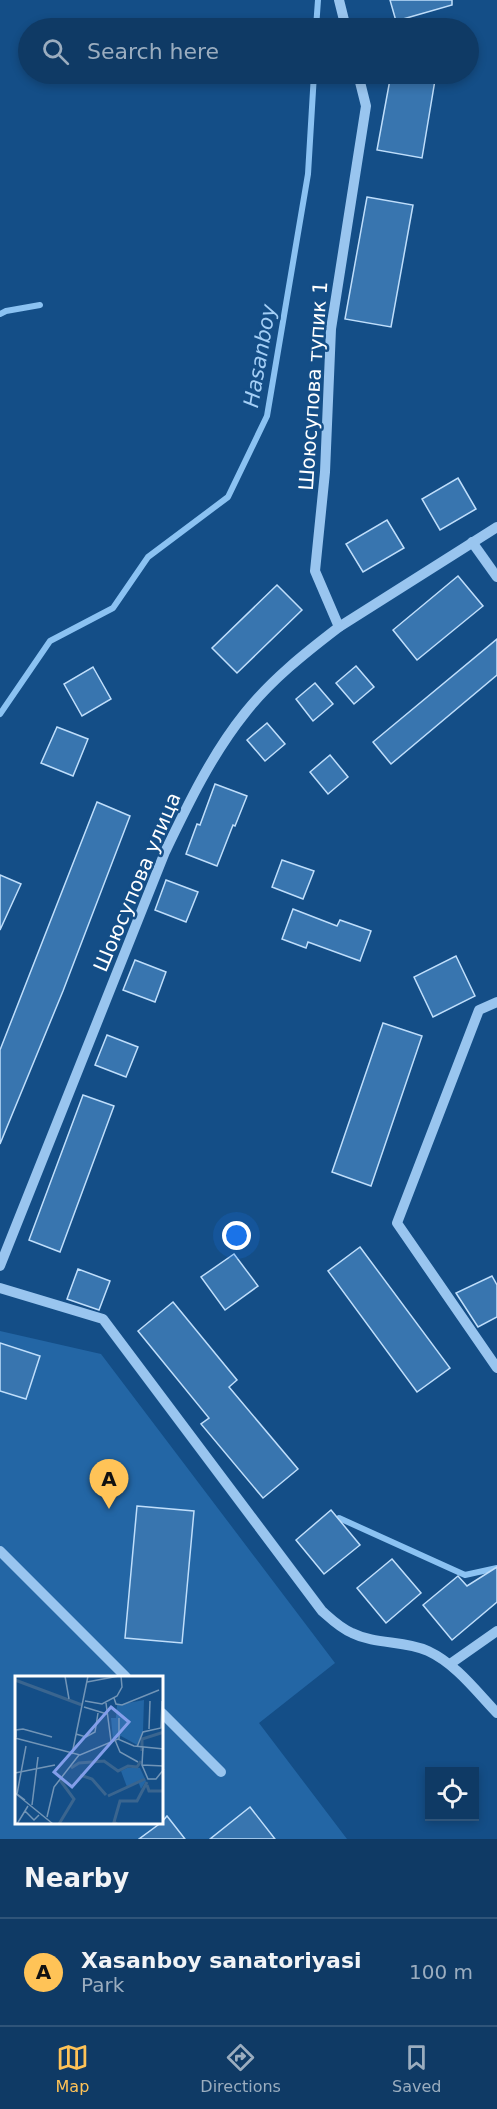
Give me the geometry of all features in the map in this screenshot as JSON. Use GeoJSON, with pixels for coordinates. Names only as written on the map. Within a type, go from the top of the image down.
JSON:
{"type":"FeatureCollection","features":[{"type":"Feature","properties":{"kind":"street"},"geometry":{"type":"LineString","coordinates":[[339,0],[344,18]]}},
{"type":"Feature","properties":{"kind":"street","name":"Шоюсупова тупик 1"},"geometry":{"type":"LineString","coordinates":[[339,627],[315,571],[326,472],[332,329],[366,106],[360,84]]}},
{"type":"Feature","properties":{"kind":"street","name":"Шоюсупова улица"},"geometry":{"type":"LineString","coordinates":[[0,1266],[165,852],[185,810],[225,740],[245,713],[291,665],[339,627],[497,527]]}},
{"type":"Feature","properties":{"kind":"street"},"geometry":{"type":"LineString","coordinates":[[472,542],[497,577]]}},
{"type":"Feature","properties":{"kind":"street"},"geometry":{"type":"LineString","coordinates":[[497,1002],[479,1010],[398,1223],[497,1368]]}},
{"type":"Feature","properties":{"kind":"street"},"geometry":{"type":"LineString","coordinates":[[0,1288],[103,1319],[322,1611],[335,1623],[352,1633],[369,1639],[411,1644],[430,1652],[450,1664],[497,1713]]}},
{"type":"Feature","properties":{"kind":"street"},"geometry":{"type":"LineString","coordinates":[[0,1551],[125,1676]]}},
{"type":"Feature","properties":{"kind":"street"},"geometry":{"type":"LineString","coordinates":[[450,1664],[497,1631]]}},
{"type":"Feature","properties":{"kind":"street"},"geometry":{"type":"LineString","coordinates":[[164,1715],[221,1772]]}},
{"type":"Feature","properties":{"kind":"shaded area"},"geometry":{"type":"Polygon","coordinates":[[[0,1331],[101,1354],[335,1663],[259,1723],[347,1839],[0,1839],[0,1331]]]}},
{"type":"Feature","properties":{"kind":"building"},"geometry":{"type":"Polygon","coordinates":[[[390,0],[452,0],[452,5],[406,18],[395,18],[390,0]]]}},
{"type":"Feature","properties":{"kind":"building"},"geometry":{"type":"Polygon","coordinates":[[[389,84],[434,84],[422,158],[377,150],[389,84]]]}},
{"type":"Feature","properties":{"kind":"building"},"geometry":{"type":"Polygon","coordinates":[[[367,197],[413,205],[391,327],[345,319],[367,197]]]}},
{"type":"Feature","properties":{"kind":"building"},"geometry":{"type":"Polygon","coordinates":[[[458,478],[476,509],[440,530],[422,499],[458,478]]]}},
{"type":"Feature","properties":{"kind":"building"},"geometry":{"type":"Polygon","coordinates":[[[387,520],[404,548],[363,572],[346,544],[387,520]]]}},
{"type":"Feature","properties":{"kind":"building"},"geometry":{"type":"Polygon","coordinates":[[[458,576],[483,606],[417,660],[393,630],[458,576]]]}},
{"type":"Feature","properties":{"kind":"building"},"geometry":{"type":"Polygon","coordinates":[[[277,585],[302,610],[237,673],[212,648],[277,585]]]}},
{"type":"Feature","properties":{"kind":"building"},"geometry":{"type":"Polygon","coordinates":[[[497,639],[497,675],[391,764],[373,742],[497,639]]]}},
{"type":"Feature","properties":{"kind":"building"},"geometry":{"type":"Polygon","coordinates":[[[356,666],[374,687],[354,704],[336,683],[356,666]]]}},
{"type":"Feature","properties":{"kind":"building"},"geometry":{"type":"Polygon","coordinates":[[[93,667],[111,699],[82,716],[64,684],[93,667]]]}},
{"type":"Feature","properties":{"kind":"building"},"geometry":{"type":"Polygon","coordinates":[[[315,683],[333,704],[313,721],[296,699],[315,683]]]}},
{"type":"Feature","properties":{"kind":"building"},"geometry":{"type":"Polygon","coordinates":[[[267,723],[285,744],[265,761],[247,740],[267,723]]]}},
{"type":"Feature","properties":{"kind":"building"},"geometry":{"type":"Polygon","coordinates":[[[57,727],[88,739],[73,776],[41,763],[57,727]]]}},
{"type":"Feature","properties":{"kind":"building"},"geometry":{"type":"Polygon","coordinates":[[[330,755],[348,777],[328,794],[310,772],[330,755]]]}},
{"type":"Feature","properties":{"kind":"building"},"geometry":{"type":"Polygon","coordinates":[[[215,784],[247,796],[217,866],[186,854],[197,824],[200,825],[215,784]]]}},
{"type":"Feature","properties":{"kind":"building"},"geometry":{"type":"Polygon","coordinates":[[[97,802],[130,816],[63,991],[0,1144],[0,1050],[97,802]]]}},
{"type":"Feature","properties":{"kind":"building"},"geometry":{"type":"Polygon","coordinates":[[[282,860],[314,871],[303,899],[272,887],[282,860]]]}},
{"type":"Feature","properties":{"kind":"building"},"geometry":{"type":"Polygon","coordinates":[[[0,875],[21,884],[0,930],[0,875]]]}},
{"type":"Feature","properties":{"kind":"building"},"geometry":{"type":"Polygon","coordinates":[[[166,880],[198,892],[186,922],[155,910],[166,880]]]}},
{"type":"Feature","properties":{"kind":"building"},"geometry":{"type":"Polygon","coordinates":[[[293,909],[337,926],[340,920],[371,931],[360,961],[308,942],[306,948],[282,939],[293,909]]]}},
{"type":"Feature","properties":{"kind":"building"},"geometry":{"type":"Polygon","coordinates":[[[456,956],[475,996],[433,1017],[414,977],[456,956]]]}},
{"type":"Feature","properties":{"kind":"building"},"geometry":{"type":"Polygon","coordinates":[[[135,960],[166,972],[155,1002],[123,990],[135,960]]]}},
{"type":"Feature","properties":{"kind":"building"},"geometry":{"type":"Polygon","coordinates":[[[383,1023],[422,1036],[371,1186],[332,1172],[383,1023]]]}},
{"type":"Feature","properties":{"kind":"building"},"geometry":{"type":"Polygon","coordinates":[[[107,1035],[138,1047],[126,1077],[95,1065],[107,1035]]]}},
{"type":"Feature","properties":{"kind":"building"},"geometry":{"type":"Polygon","coordinates":[[[83,1095],[114,1106],[60,1252],[29,1240],[83,1095]]]}},
{"type":"Feature","properties":{"kind":"building"},"geometry":{"type":"Polygon","coordinates":[[[360,1247],[450,1368],[417,1392],[328,1271],[360,1247]]]}},
{"type":"Feature","properties":{"kind":"building"},"geometry":{"type":"Polygon","coordinates":[[[234,1254],[258,1286],[225,1310],[201,1277],[234,1254]]]}},
{"type":"Feature","properties":{"kind":"building"},"geometry":{"type":"Polygon","coordinates":[[[78,1269],[110,1281],[99,1310],[67,1299],[78,1269]]]}},
{"type":"Feature","properties":{"kind":"building"},"geometry":{"type":"Polygon","coordinates":[[[492,1276],[497,1285],[497,1317],[478,1327],[456,1293],[492,1276]]]}},
{"type":"Feature","properties":{"kind":"building"},"geometry":{"type":"Polygon","coordinates":[[[173,1302],[237,1380],[229,1387],[298,1469],[263,1498],[201,1424],[209,1418],[138,1331],[173,1302]]]}},
{"type":"Feature","properties":{"kind":"building"},"geometry":{"type":"Polygon","coordinates":[[[0,1343],[40,1356],[26,1399],[0,1391],[0,1343]]]}},
{"type":"Feature","properties":{"kind":"building"},"geometry":{"type":"Polygon","coordinates":[[[137,1506],[194,1511],[182,1643],[125,1638],[137,1506]]]}},
{"type":"Feature","properties":{"kind":"building"},"geometry":{"type":"Polygon","coordinates":[[[331,1510],[360,1545],[324,1574],[296,1540],[331,1510]]]}},
{"type":"Feature","properties":{"kind":"building"},"geometry":{"type":"Polygon","coordinates":[[[392,1559],[421,1593],[386,1623],[357,1588],[392,1559]]]}},
{"type":"Feature","properties":{"kind":"building"},"geometry":{"type":"Polygon","coordinates":[[[497,1567],[497,1602],[452,1640],[423,1605],[458,1576],[467,1586],[497,1567]]]}},
{"type":"Feature","properties":{"kind":"building"},"geometry":{"type":"Polygon","coordinates":[[[250,1807],[275,1839],[210,1839],[250,1807]]]}},
{"type":"Feature","properties":{"kind":"building"},"geometry":{"type":"Polygon","coordinates":[[[167,1816],[185,1839],[139,1839],[159,1824],[164,1824],[167,1816]]]}},
{"type":"Feature","properties":{"kind":"waterway","name":"Hasanboy"},"geometry":{"type":"LineString","coordinates":[[317,18],[318,0]]}},
{"type":"Feature","properties":{"kind":"waterway","name":"Hasanboy"},"geometry":{"type":"LineString","coordinates":[[0,714],[50,641],[113,608],[148,557],[228,497],[267,416],[308,174],[313,84]]}},
{"type":"Feature","properties":{"kind":"waterway"},"geometry":{"type":"LineString","coordinates":[[0,314],[40,305]]}},
{"type":"Feature","properties":{"kind":"waterway"},"geometry":{"type":"LineString","coordinates":[[339,1518],[465,1575],[497,1568]]}},
{"type":"Feature","properties":{"kind":"place","name":"Xasanboy sanatoriyasi"},"geometry":{"type":"Point","coordinates":[109,1509]}}]}
